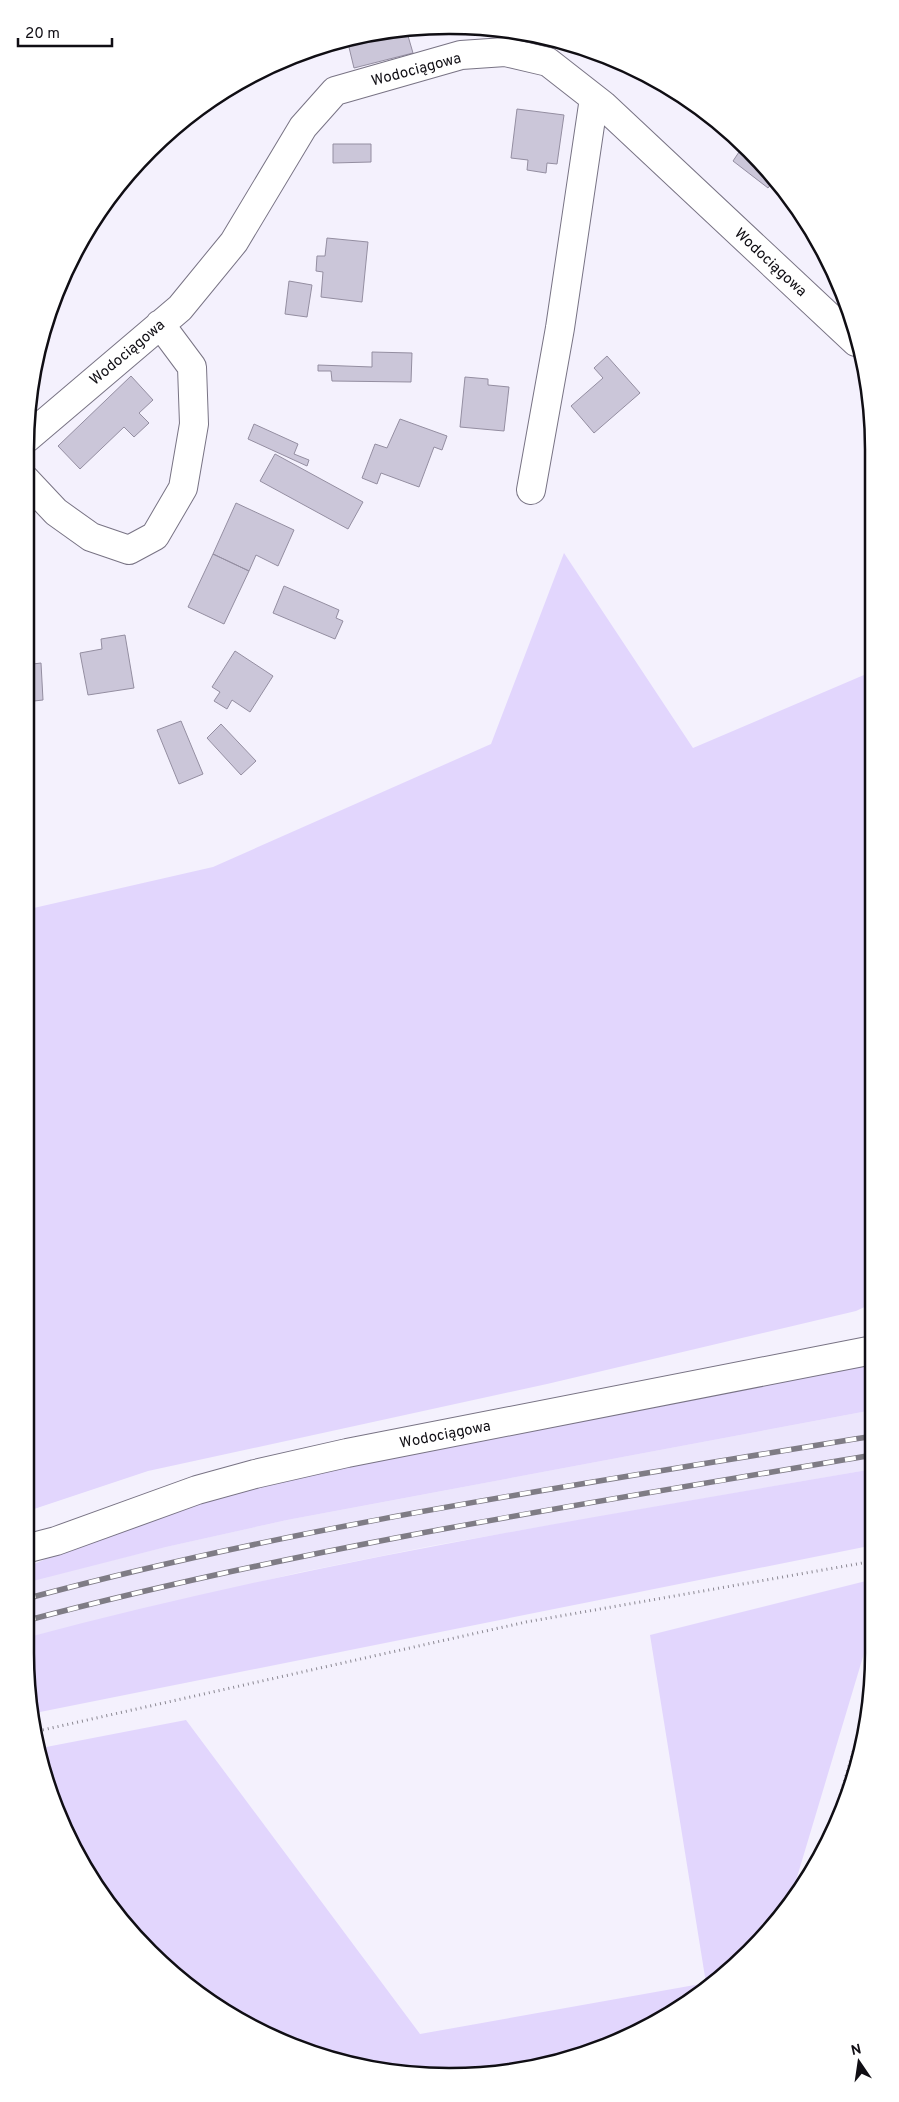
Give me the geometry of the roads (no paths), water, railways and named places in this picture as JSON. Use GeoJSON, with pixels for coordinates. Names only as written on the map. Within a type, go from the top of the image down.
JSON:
{"type":"FeatureCollection","features":[{"type":"Feature","properties":{"kind":"street","name":"Wodociągowa"},"geometry":{"type":"LineString","coordinates":[[35,431],[180,308],[234,242],[304,127],[335,91],[461,55],[505,52],[548,62],[594,98],[849,335]]}},
{"type":"Feature","properties":{"kind":"street"},"geometry":{"type":"LineString","coordinates":[[531,490],[560,328],[594,98]]}},
{"type":"Feature","properties":{"kind":"street"},"geometry":{"type":"LineString","coordinates":[[34,489],[56,512],[91,537],[129,550],[155,536],[183,488],[194,424],[192,367],[160,324]]}},
{"type":"Feature","properties":{"kind":"street","name":"Wodociągowa"},"geometry":{"type":"LineString","coordinates":[[34,1547],[56,1541],[197,1490],[255,1474],[357,1452],[865,1352]]}},
{"type":"Feature","properties":{"kind":"railway"},"geometry":{"type":"LineString","coordinates":[[34,1597],[130,1572],[341,1527],[554,1488],[865,1437]]}},
{"type":"Feature","properties":{"kind":"railway"},"geometry":{"type":"LineString","coordinates":[[34,1619],[235,1571],[447,1528],[865,1456]]}}]}
